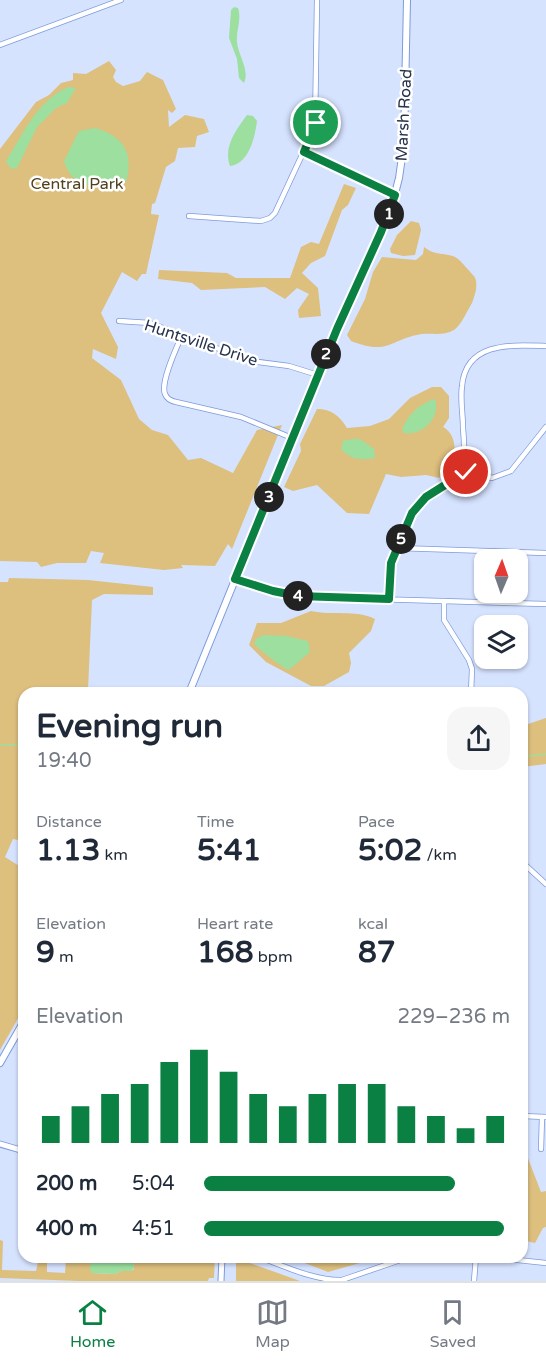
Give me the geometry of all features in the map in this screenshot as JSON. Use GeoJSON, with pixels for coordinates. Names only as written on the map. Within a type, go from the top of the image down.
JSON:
{"type":"FeatureCollection","features":[{"type":"Feature","properties":{"kind":"main road","name":"Marsh Road"},"geometry":{"type":"LineString","coordinates":[[191,687],[337,329],[381,232],[395,195],[404,143],[407,0]]}},
{"type":"Feature","properties":{"kind":"main road"},"geometry":{"type":"LineString","coordinates":[[0,1064],[18,1032]]}},
{"type":"Feature","properties":{"kind":"street"},"geometry":{"type":"LineString","coordinates":[[0,45],[121,0]]}},
{"type":"Feature","properties":{"kind":"street"},"geometry":{"type":"LineString","coordinates":[[189,216],[258,221],[268,219],[275,213],[314,131],[317,0]]}},
{"type":"Feature","properties":{"kind":"street"},"geometry":{"type":"LineString","coordinates":[[304,152],[395,195]]}},
{"type":"Feature","properties":{"kind":"street","name":"Huntsville Drive"},"geometry":{"type":"LineString","coordinates":[[119,321],[150,323],[251,361],[289,366],[318,375]]}},
{"type":"Feature","properties":{"kind":"street"},"geometry":{"type":"LineString","coordinates":[[182,335],[165,382],[164,392],[167,398],[241,417],[292,438]]}},
{"type":"Feature","properties":{"kind":"street"},"geometry":{"type":"LineString","coordinates":[[389,599],[391,568],[412,513],[419,504],[459,470],[464,453],[462,382],[467,370],[477,357],[501,346],[546,346]]}},
{"type":"Feature","properties":{"kind":"street"},"geometry":{"type":"LineString","coordinates":[[459,470],[492,478],[511,471],[546,427]]}},
{"type":"Feature","properties":{"kind":"street"},"geometry":{"type":"LineString","coordinates":[[398,548],[546,553]]}},
{"type":"Feature","properties":{"kind":"street"},"geometry":{"type":"LineString","coordinates":[[235,579],[298,596],[546,604]]}},
{"type":"Feature","properties":{"kind":"street"},"geometry":{"type":"LineString","coordinates":[[444,601],[446,623],[470,660],[471,687]]}},
{"type":"Feature","properties":{"kind":"street"},"geometry":{"type":"LineString","coordinates":[[528,868],[546,884]]}},
{"type":"Feature","properties":{"kind":"street"},"geometry":{"type":"LineString","coordinates":[[528,1116],[544,1117],[541,1149]]}},
{"type":"Feature","properties":{"kind":"street"},"geometry":{"type":"LineString","coordinates":[[0,1144],[18,1149]]}},
{"type":"Feature","properties":{"kind":"street"},"geometry":{"type":"LineString","coordinates":[[528,1261],[546,1263]]}},
{"type":"Feature","properties":{"kind":"street"},"geometry":{"type":"LineString","coordinates":[[221,1281],[222,1263]]}},
{"type":"Feature","properties":{"kind":"street"},"geometry":{"type":"LineString","coordinates":[[275,1263],[319,1279],[332,1281],[342,1280],[392,1263]]}},
{"type":"Feature","properties":{"kind":"street"},"geometry":{"type":"LineString","coordinates":[[474,1281],[476,1263]]}},
{"type":"Feature","properties":{"kind":"green space","name":"Central Park"},"geometry":{"type":"Polygon","coordinates":[[[109,61],[116,70],[113,77],[123,86],[140,81],[147,72],[163,80],[176,109],[172,113],[168,110],[169,127],[185,115],[204,119],[209,132],[197,136],[195,147],[178,148],[175,161],[166,167],[155,203],[152,204],[151,214],[159,215],[146,274],[142,274],[137,281],[122,272],[101,313],[118,347],[116,359],[93,349],[92,358],[121,380],[139,419],[152,430],[168,435],[188,460],[201,458],[233,473],[257,430],[282,425],[232,549],[228,544],[215,566],[181,565],[183,568],[164,570],[100,563],[104,553],[91,551],[86,563],[57,563],[41,567],[37,562],[0,561],[0,149],[36,102],[49,95],[61,83],[73,80],[73,73],[86,74],[109,61]]]}},
{"type":"Feature","properties":{"kind":"green space"},"geometry":{"type":"Polygon","coordinates":[[[344,184],[356,188],[348,205],[342,210],[325,256],[311,263],[302,273],[318,288],[321,316],[299,318],[298,310],[309,294],[297,288],[285,299],[265,287],[201,290],[192,283],[158,279],[159,270],[227,273],[236,278],[290,278],[301,247],[311,242],[319,244],[344,184]]]}},
{"type":"Feature","properties":{"kind":"green space"},"geometry":{"type":"Polygon","coordinates":[[[411,221],[419,223],[421,230],[415,255],[403,256],[391,253],[390,249],[397,235],[411,221]]]}},
{"type":"Feature","properties":{"kind":"green space"},"geometry":{"type":"Polygon","coordinates":[[[424,247],[433,252],[455,257],[474,276],[476,290],[473,300],[459,324],[454,330],[446,333],[411,336],[382,347],[351,341],[347,335],[365,299],[373,272],[382,257],[416,260],[423,254],[424,247]]]}},
{"type":"Feature","properties":{"kind":"green space"},"geometry":{"type":"Polygon","coordinates":[[[432,387],[441,387],[449,396],[449,418],[443,427],[451,435],[455,451],[450,468],[439,478],[426,475],[401,477],[386,474],[369,514],[347,513],[317,485],[293,491],[284,487],[301,451],[300,444],[317,409],[335,414],[347,428],[370,426],[389,419],[410,398],[432,387]]]}},
{"type":"Feature","properties":{"kind":"green space"},"geometry":{"type":"Polygon","coordinates":[[[9,578],[88,580],[153,587],[153,595],[104,594],[92,600],[88,687],[18,687],[18,840],[13,839],[5,857],[18,865],[18,1018],[0,1050],[0,582],[8,582],[9,578]]]}},
{"type":"Feature","properties":{"kind":"green space"},"geometry":{"type":"Polygon","coordinates":[[[311,611],[360,614],[375,619],[371,631],[349,653],[351,663],[349,672],[324,686],[311,686],[266,662],[249,645],[257,623],[281,623],[311,611]]]}},
{"type":"Feature","properties":{"kind":"green space"},"geometry":{"type":"Polygon","coordinates":[[[546,718],[546,764],[528,766],[528,724],[546,718]]]}},
{"type":"Feature","properties":{"kind":"green space"},"geometry":{"type":"Polygon","coordinates":[[[528,1158],[541,1192],[546,1191],[546,1227],[543,1228],[535,1243],[528,1241],[528,1158]]]}},
{"type":"Feature","properties":{"kind":"green space"},"geometry":{"type":"Polygon","coordinates":[[[0,1240],[3,1241],[2,1270],[36,1271],[38,1263],[47,1263],[47,1272],[65,1273],[66,1263],[91,1263],[92,1273],[115,1274],[121,1271],[131,1271],[134,1269],[134,1263],[215,1263],[214,1278],[209,1278],[208,1281],[79,1281],[0,1278],[0,1240]]]}},
{"type":"Feature","properties":{"kind":"green space"},"geometry":{"type":"Polygon","coordinates":[[[236,1263],[250,1263],[300,1281],[236,1281],[236,1263]]]}},
{"type":"Feature","properties":{"kind":"green space"},"geometry":{"type":"Polygon","coordinates":[[[305,1263],[360,1263],[328,1272],[305,1263]]]}},
{"type":"Feature","properties":{"kind":"shaded area"},"geometry":{"type":"Polygon","coordinates":[[[234,7],[238,8],[239,12],[237,42],[246,73],[244,83],[239,78],[237,59],[229,38],[231,10],[234,7]]]}},
{"type":"Feature","properties":{"kind":"shaded area"},"geometry":{"type":"Polygon","coordinates":[[[68,87],[76,88],[67,103],[56,108],[37,127],[17,168],[11,169],[6,161],[32,119],[47,101],[68,87]]]}},
{"type":"Feature","properties":{"kind":"shaded area"},"geometry":{"type":"Polygon","coordinates":[[[247,115],[253,116],[257,121],[253,142],[242,160],[230,166],[229,145],[247,115]]]}},
{"type":"Feature","properties":{"kind":"shaded area"},"geometry":{"type":"Polygon","coordinates":[[[95,128],[113,136],[124,147],[129,162],[126,182],[107,186],[89,185],[81,183],[68,171],[64,161],[79,131],[95,128]]]}},
{"type":"Feature","properties":{"kind":"shaded area"},"geometry":{"type":"Polygon","coordinates":[[[435,399],[435,412],[429,424],[418,431],[404,433],[402,429],[411,414],[424,403],[435,399]]]}},
{"type":"Feature","properties":{"kind":"shaded area"},"geometry":{"type":"Polygon","coordinates":[[[360,439],[374,449],[375,458],[356,458],[345,453],[341,449],[343,441],[360,439]]]}},
{"type":"Feature","properties":{"kind":"shaded area"},"geometry":{"type":"Polygon","coordinates":[[[263,635],[286,636],[308,641],[310,652],[290,669],[286,669],[254,644],[256,639],[263,635]]]}},
{"type":"Feature","properties":{"kind":"shaded area"},"geometry":{"type":"Polygon","coordinates":[[[91,1263],[134,1263],[134,1268],[131,1271],[121,1271],[115,1274],[92,1273],[91,1263]]]}},
{"type":"Feature","properties":{"kind":"waterway"},"geometry":{"type":"LineString","coordinates":[[0,745],[18,745]]}},
{"type":"Feature","properties":{"kind":"waterway"},"geometry":{"type":"LineString","coordinates":[[528,756],[546,754]]}},
{"type":"Feature","properties":{"kind":"route"},"geometry":{"type":"LineString","coordinates":[[316,123],[304,152],[395,195],[388,216],[337,329],[235,579],[298,596],[389,599],[391,563],[412,513],[426,497],[445,485],[459,470],[466,472]]}}]}
